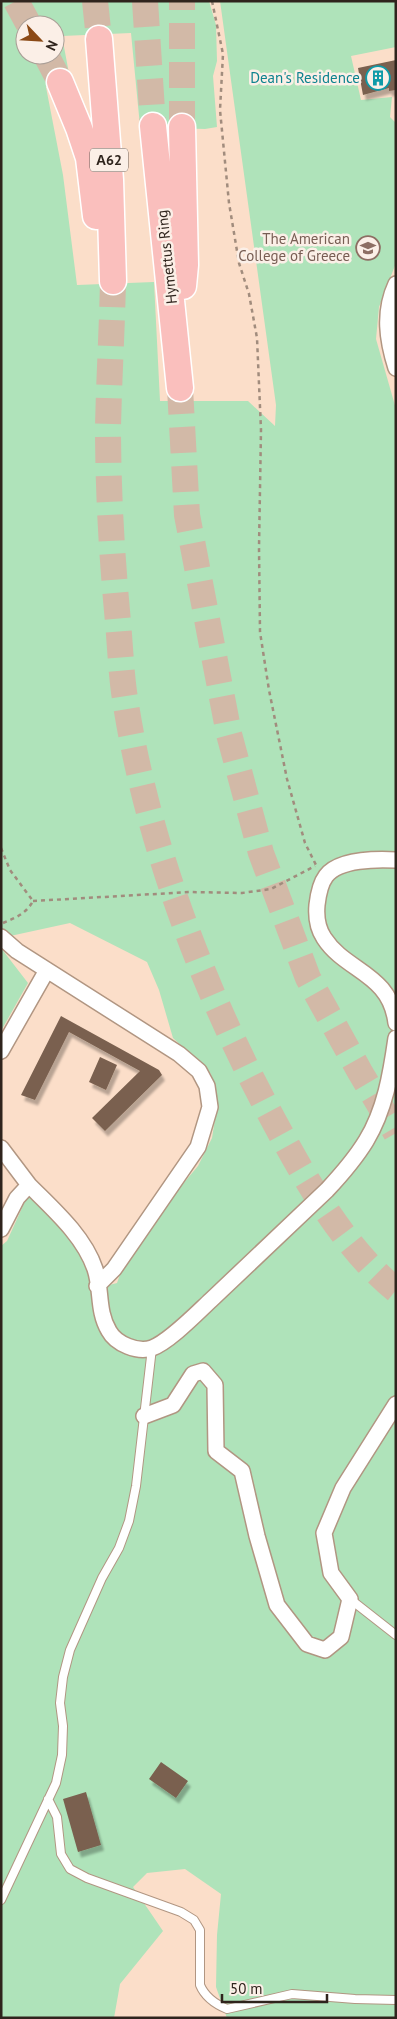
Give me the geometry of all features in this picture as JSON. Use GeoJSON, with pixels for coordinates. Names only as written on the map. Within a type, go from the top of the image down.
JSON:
{"type":"FeatureCollection","features":[{"type":"Feature","properties":{"kind":"highway","name":"Α62"},"geometry":{"type":"LineString","coordinates":[[60,82],[89,158],[102,258],[113,281],[110,180],[99,39]]}},
{"type":"Feature","properties":{"kind":"highway","name":"Hymettus Ring"},"geometry":{"type":"LineString","coordinates":[[153,126],[180,388]]}},
{"type":"Feature","properties":{"kind":"highway"},"geometry":{"type":"LineString","coordinates":[[177,348],[185,265],[182,127]]}},
{"type":"Feature","properties":{"kind":"street"},"geometry":{"type":"LineString","coordinates":[[396,284],[387,319],[389,344],[396,368]]}},
{"type":"Feature","properties":{"kind":"street"},"geometry":{"type":"LineString","coordinates":[[396,860],[379,859],[321,870],[316,916],[323,937],[333,950],[364,973],[386,994],[394,1009],[396,1024]]}},
{"type":"Feature","properties":{"kind":"street"},"geometry":{"type":"LineString","coordinates":[[1,937],[17,951],[179,1054],[199,1071],[207,1086],[210,1107],[198,1147],[114,1269],[97,1286]]}},
{"type":"Feature","properties":{"kind":"street"},"geometry":{"type":"LineString","coordinates":[[1,1051],[47,970]]}},
{"type":"Feature","properties":{"kind":"street"},"geometry":{"type":"LineString","coordinates":[[1,1148],[29,1186],[59,1215],[74,1233],[94,1269],[101,1316],[110,1333],[119,1342],[135,1348],[152,1348],[164,1341],[193,1317],[328,1190],[345,1170],[366,1141],[383,1102],[396,1038]]}},
{"type":"Feature","properties":{"kind":"street"},"geometry":{"type":"LineString","coordinates":[[1,1229],[17,1198],[29,1186]]}},
{"type":"Feature","properties":{"kind":"street"},"geometry":{"type":"LineString","coordinates":[[144,1416],[173,1405],[193,1374],[203,1371],[216,1385],[216,1451],[242,1471],[257,1536],[277,1605],[308,1644],[325,1650],[341,1637],[350,1599],[331,1573],[324,1533],[343,1488],[396,1404]]}},
{"type":"Feature","properties":{"kind":"lane"},"geometry":{"type":"LineString","coordinates":[[1,1900],[56,1783],[62,1755],[63,1726],[60,1703],[63,1677],[70,1650],[102,1578],[119,1548],[129,1521],[136,1486],[152,1348]]}},
{"type":"Feature","properties":{"kind":"lane"},"geometry":{"type":"LineString","coordinates":[[350,1599],[396,1635]]}},
{"type":"Feature","properties":{"kind":"lane"},"geometry":{"type":"LineString","coordinates":[[48,1799],[56,1817],[61,1854],[70,1870],[87,1878],[172,1908],[194,1920],[200,1930],[200,1985],[204,1994],[220,2006],[227,2009],[292,1994],[396,2000]]}},
{"type":"Feature","properties":{"kind":"path"},"geometry":{"type":"LineString","coordinates":[[1,924],[14,920],[33,901],[190,892],[242,893],[271,889],[321,870],[305,843],[287,779],[269,690],[260,632],[259,548],[262,430],[258,348],[249,294],[239,263],[229,203],[220,110],[224,54],[212,1]]}},
{"type":"Feature","properties":{"kind":"path"},"geometry":{"type":"LineString","coordinates":[[1,848],[10,870],[33,901]]}},
{"type":"Feature","properties":{"kind":"green space"},"geometry":{"type":"Polygon","coordinates":[[[1,1],[209,1],[216,25],[217,61],[213,76],[217,127],[205,129],[173,128],[172,124],[140,126],[131,33],[65,36],[65,15],[15,15],[15,65],[65,65],[65,52],[70,79],[46,87],[63,175],[77,285],[154,282],[160,401],[248,401],[275,426],[276,405],[220,1],[396,1],[396,47],[351,56],[361,100],[392,97],[390,117],[396,123],[396,263],[379,307],[376,339],[396,409],[396,2018],[227,2018],[216,1987],[217,1935],[221,1894],[185,1869],[147,1873],[133,1887],[163,1931],[120,1984],[114,2018],[1,2018],[1,1246],[7,1241],[27,1197],[40,1195],[85,1258],[89,1280],[94,1289],[117,1283],[128,1251],[154,1208],[182,1185],[198,1166],[212,1138],[216,1113],[211,1074],[173,1038],[159,990],[147,962],[70,923],[1,938],[1,1]]]}},
{"type":"Feature","properties":{"kind":"green space"},"geometry":{"type":"Polygon","coordinates":[[[1,948],[28,983],[1,1031],[1,948]]]}},
{"type":"Feature","properties":{"kind":"building","name":"Dean's Residence"},"geometry":{"type":"Polygon","coordinates":[[[396,60],[396,90],[389,91],[389,88],[363,95],[358,68],[396,60]]]}},
{"type":"Feature","properties":{"kind":"building"},"geometry":{"type":"Polygon","coordinates":[[[61,1016],[159,1070],[162,1075],[105,1131],[92,1118],[140,1071],[69,1032],[35,1100],[21,1095],[61,1016]]]}},
{"type":"Feature","properties":{"kind":"building"},"geometry":{"type":"Polygon","coordinates":[[[100,1057],[117,1065],[106,1090],[89,1082],[100,1057]]]}},
{"type":"Feature","properties":{"kind":"building"},"geometry":{"type":"Polygon","coordinates":[[[161,1762],[188,1781],[176,1798],[149,1779],[161,1762]]]}},
{"type":"Feature","properties":{"kind":"building"},"geometry":{"type":"Polygon","coordinates":[[[86,1792],[101,1845],[78,1852],[63,1799],[86,1792]]]}},
{"type":"Feature","properties":{"kind":"tunnel"},"geometry":{"type":"LineString","coordinates":[[16,1],[24,15]]}},
{"type":"Feature","properties":{"kind":"tunnel"},"geometry":{"type":"LineString","coordinates":[[95,1],[99,39]]}},
{"type":"Feature","properties":{"kind":"tunnel"},"geometry":{"type":"LineString","coordinates":[[145,1],[153,126]]}},
{"type":"Feature","properties":{"kind":"tunnel"},"geometry":{"type":"LineString","coordinates":[[182,1],[182,127]]}},
{"type":"Feature","properties":{"kind":"tunnel"},"geometry":{"type":"LineString","coordinates":[[51,65],[60,82]]}},
{"type":"Feature","properties":{"kind":"tunnel"},"geometry":{"type":"LineString","coordinates":[[113,281],[108,451],[112,549],[121,666],[133,746],[161,854],[178,907],[220,1011],[280,1133],[308,1182],[340,1230],[376,1272],[396,1290]]}},
{"type":"Feature","properties":{"kind":"tunnel"},"geometry":{"type":"LineString","coordinates":[[180,388],[187,515],[229,734],[261,853],[308,978],[396,1133]]}},
{"type":"Feature","properties":{"kind":"place","name":"Dean's Residence"},"geometry":{"type":"Point","coordinates":[378,78]}},
{"type":"Feature","properties":{"kind":"place","name":"The American College of Greece"},"geometry":{"type":"Point","coordinates":[368,248]}}]}
